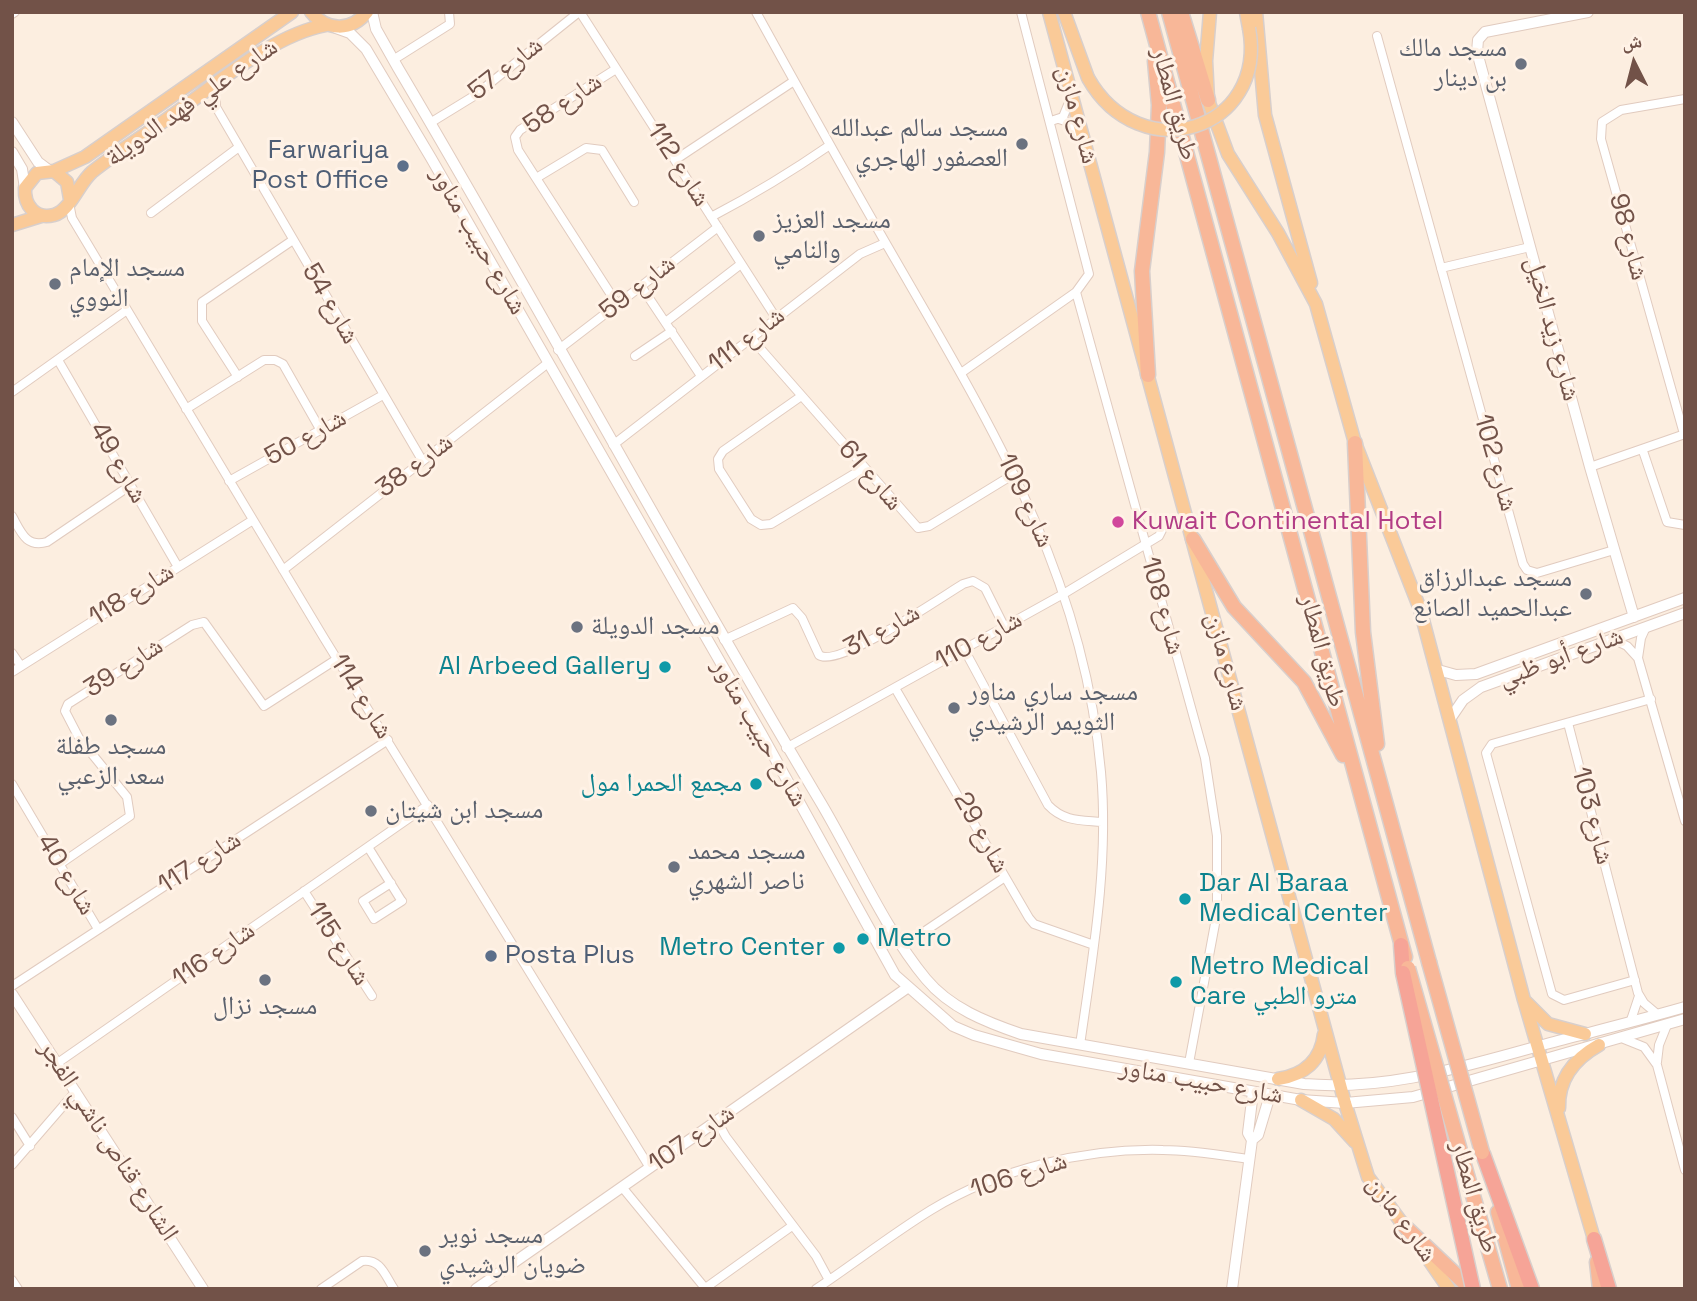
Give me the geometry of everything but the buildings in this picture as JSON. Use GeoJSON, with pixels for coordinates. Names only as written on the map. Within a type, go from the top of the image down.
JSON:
{"type":"FeatureCollection","features":[{"type":"Feature","properties":{"kind":"highway","name":"طريق المطار"},"geometry":{"type":"LineString","coordinates":[[1148,12],[1361,795],[1401,945],[1405,970],[1500,1289]]}},
{"type":"Feature","properties":{"kind":"highway","name":"طريق المطار"},"geometry":{"type":"LineString","coordinates":[[1169,12],[1519,1289]]}},
{"type":"Feature","properties":{"kind":"highway"},"geometry":{"type":"LineString","coordinates":[[1181,12],[1208,100]]}},
{"type":"Feature","properties":{"kind":"highway"},"geometry":{"type":"LineString","coordinates":[[1148,375],[1142,271],[1157,152],[1159,105],[1153,28]]}},
{"type":"Feature","properties":{"kind":"highway"},"geometry":{"type":"LineString","coordinates":[[1354,443],[1367,680],[1387,814]]}},
{"type":"Feature","properties":{"kind":"highway"},"geometry":{"type":"LineString","coordinates":[[1193,539],[1216,582],[1234,607],[1304,682],[1332,732],[1361,795]]}},
{"type":"Feature","properties":{"kind":"highway"},"geometry":{"type":"LineString","coordinates":[[1405,970],[1472,1289]]}},
{"type":"Feature","properties":{"kind":"highway"},"geometry":{"type":"LineString","coordinates":[[1483,1153],[1532,1289]]}},
{"type":"Feature","properties":{"kind":"highway"},"geometry":{"type":"LineString","coordinates":[[1402,1224],[1472,1289]]}},
{"type":"Feature","properties":{"kind":"highway"},"geometry":{"type":"LineString","coordinates":[[1594,1240],[1600,1289]]}},
{"type":"Feature","properties":{"kind":"highway"},"geometry":{"type":"LineString","coordinates":[[1594,1240],[1609,1289]]}},
{"type":"Feature","properties":{"kind":"main road","name":"شارع علي فهد الدويلة"},"geometry":{"type":"LineString","coordinates":[[52,171],[85,157],[292,12]]}},
{"type":"Feature","properties":{"kind":"main road"},"geometry":{"type":"LineString","coordinates":[[311,12],[329,26]]}},
{"type":"Feature","properties":{"kind":"main road","name":"شارع علي فهد الدويلة"},"geometry":{"type":"LineString","coordinates":[[69,201],[93,171],[291,34],[356,23],[370,12]]}},
{"type":"Feature","properties":{"kind":"main road","name":"شارع مازن"},"geometry":{"type":"LineString","coordinates":[[1049,12],[1321,1017],[1368,1177],[1449,1289]]}},
{"type":"Feature","properties":{"kind":"main road"},"geometry":{"type":"LineString","coordinates":[[1064,12],[1088,78],[1098,97],[1113,112],[1131,123],[1151,130],[1172,131],[1193,127],[1212,118],[1229,105],[1242,88],[1250,69],[1253,48],[1246,12]]}},
{"type":"Feature","properties":{"kind":"main road"},"geometry":{"type":"LineString","coordinates":[[1210,12],[1206,61],[1208,100],[1228,154],[1278,233],[1316,304]]}},
{"type":"Feature","properties":{"kind":"main road"},"geometry":{"type":"LineString","coordinates":[[1256,12],[1265,116],[1354,443],[1420,610],[1524,1000],[1594,1240]]}},
{"type":"Feature","properties":{"kind":"main road"},"geometry":{"type":"LineString","coordinates":[[12,202],[25,189],[32,176],[52,171],[67,182],[69,201],[60,213],[12,225]]}},
{"type":"Feature","properties":{"kind":"main road"},"geometry":{"type":"LineString","coordinates":[[25,189],[26,204],[44,216]]}},
{"type":"Feature","properties":{"kind":"main road"},"geometry":{"type":"LineString","coordinates":[[1524,1000],[1548,1024],[1585,1034]]}},
{"type":"Feature","properties":{"kind":"main road"},"geometry":{"type":"LineString","coordinates":[[1278,1079],[1306,1070],[1316,1059],[1324,1038],[1321,1017]]}},
{"type":"Feature","properties":{"kind":"main road"},"geometry":{"type":"LineString","coordinates":[[1561,1123],[1558,1105],[1566,1074],[1575,1062],[1599,1045]]}},
{"type":"Feature","properties":{"kind":"main road"},"geometry":{"type":"LineString","coordinates":[[1301,1100],[1334,1119],[1359,1147]]}},
{"type":"Feature","properties":{"kind":"street","name":"شارع حبيب مناور"},"geometry":{"type":"LineString","coordinates":[[370,12],[376,29],[786,748],[903,946],[927,981],[953,1003],[981,1020],[1021,1034],[1278,1079],[1341,1087],[1413,1079],[1685,1007]]}},
{"type":"Feature","properties":{"kind":"street"},"geometry":{"type":"LineString","coordinates":[[383,79],[388,67],[450,24],[449,12]]}},
{"type":"Feature","properties":{"kind":"street","name":"شارع 112"},"geometry":{"type":"LineString","coordinates":[[579,12],[776,318]]}},
{"type":"Feature","properties":{"kind":"street","name":"شارع 57"},"geometry":{"type":"LineString","coordinates":[[430,122],[474,96],[579,12]]}},
{"type":"Feature","properties":{"kind":"street","name":"شارع 109"},"geometry":{"type":"LineString","coordinates":[[756,12],[961,373],[1042,532],[1065,593],[1097,729],[1102,822],[1101,886],[1080,1045]]}},
{"type":"Feature","properties":{"kind":"street"},"geometry":{"type":"LineString","coordinates":[[961,373],[1076,292],[1088,278],[1089,269],[1055,120],[1021,12]]}},
{"type":"Feature","properties":{"kind":"street","name":"شارع زيد الخيل"},"geometry":{"type":"LineString","coordinates":[[1588,12],[1485,32],[1478,40],[1480,67],[1634,617]]}},
{"type":"Feature","properties":{"kind":"street","name":"شارع حبيب مناور"},"geometry":{"type":"LineString","coordinates":[[329,26],[350,33],[366,49],[752,718],[895,975],[953,1026],[974,1035],[1041,1054],[1301,1100],[1345,1103],[1413,1097],[1624,1039],[1685,1019]]}},
{"type":"Feature","properties":{"kind":"street","name":"شارع 102"},"geometry":{"type":"LineString","coordinates":[[1377,36],[1523,564],[1530,571],[1537,573],[1614,550]]}},
{"type":"Feature","properties":{"kind":"street","name":"شارع 58"},"geometry":{"type":"LineString","coordinates":[[616,69],[520,130],[515,137],[518,150],[618,304]]}},
{"type":"Feature","properties":{"kind":"street"},"geometry":{"type":"LineString","coordinates":[[675,160],[794,81]]}},
{"type":"Feature","properties":{"kind":"street","name":"شارع 54"},"geometry":{"type":"LineString","coordinates":[[215,85],[216,107],[422,460]]}},
{"type":"Feature","properties":{"kind":"street"},"geometry":{"type":"LineString","coordinates":[[1055,120],[1068,110],[1070,90]]}},
{"type":"Feature","properties":{"kind":"street","name":"شارع 98"},"geometry":{"type":"LineString","coordinates":[[1685,99],[1620,110],[1602,122],[1601,129],[1634,258],[1685,434]]}},
{"type":"Feature","properties":{"kind":"street"},"geometry":{"type":"LineString","coordinates":[[1055,120],[1068,122],[1083,139]]}},
{"type":"Feature","properties":{"kind":"street"},"geometry":{"type":"LineString","coordinates":[[12,122],[34,156],[52,171]]}},
{"type":"Feature","properties":{"kind":"street"},"geometry":{"type":"LineString","coordinates":[[711,217],[756,191],[771,186],[830,145]]}},
{"type":"Feature","properties":{"kind":"street"},"geometry":{"type":"LineString","coordinates":[[151,213],[194,184],[239,147]]}},
{"type":"Feature","properties":{"kind":"street","name":"شارع 58"},"geometry":{"type":"LineString","coordinates":[[538,177],[586,148],[594,147],[603,150],[634,202]]}},
{"type":"Feature","properties":{"kind":"street"},"geometry":{"type":"LineString","coordinates":[[12,152],[22,170],[25,189]]}},
{"type":"Feature","properties":{"kind":"street","name":"شارع 114"},"geometry":{"type":"LineString","coordinates":[[69,201],[76,224],[186,410],[650,1168]]}},
{"type":"Feature","properties":{"kind":"street"},"geometry":{"type":"LineString","coordinates":[[44,216],[76,224]]}},
{"type":"Feature","properties":{"kind":"street","name":"شارع 59"},"geometry":{"type":"LineString","coordinates":[[558,349],[718,227]]}},
{"type":"Feature","properties":{"kind":"street"},"geometry":{"type":"LineString","coordinates":[[238,377],[202,321],[202,302],[293,240]]}},
{"type":"Feature","properties":{"kind":"street","name":"شارع 111"},"geometry":{"type":"LineString","coordinates":[[613,444],[860,254],[885,243]]}},
{"type":"Feature","properties":{"kind":"street"},"geometry":{"type":"LineString","coordinates":[[1441,268],[1530,247]]}},
{"type":"Feature","properties":{"kind":"street"},"geometry":{"type":"LineString","coordinates":[[667,321],[741,264]]}},
{"type":"Feature","properties":{"kind":"street"},"geometry":{"type":"LineString","coordinates":[[500,281],[515,286],[516,275]]}},
{"type":"Feature","properties":{"kind":"street"},"geometry":{"type":"LineString","coordinates":[[641,286],[667,321],[701,376]]}},
{"type":"Feature","properties":{"kind":"street","name":"شارع 108"},"geometry":{"type":"LineString","coordinates":[[1076,292],[1205,758],[1217,836],[1217,913],[1189,1063]]}},
{"type":"Feature","properties":{"kind":"street"},"geometry":{"type":"LineString","coordinates":[[12,391],[127,310]]}},
{"type":"Feature","properties":{"kind":"street"},"geometry":{"type":"LineString","coordinates":[[635,356],[672,331]]}},
{"type":"Feature","properties":{"kind":"street","name":"شارع 61"},"geometry":{"type":"LineString","coordinates":[[751,338],[800,397],[918,528],[929,527],[1014,474]]}},
{"type":"Feature","properties":{"kind":"street","name":"شارع 49"},"geometry":{"type":"LineString","coordinates":[[58,360],[178,567]]}},
{"type":"Feature","properties":{"kind":"street"},"geometry":{"type":"LineString","coordinates":[[186,410],[264,360],[275,360],[284,364],[320,429]]}},
{"type":"Feature","properties":{"kind":"street","name":"شارع 38"},"geometry":{"type":"LineString","coordinates":[[283,570],[548,363]]}},
{"type":"Feature","properties":{"kind":"street","name":"شارع 50"},"geometry":{"type":"LineString","coordinates":[[229,481],[383,395]]}},
{"type":"Feature","properties":{"kind":"street"},"geometry":{"type":"LineString","coordinates":[[800,397],[723,451],[718,460],[719,469],[751,519],[761,525],[771,524],[864,468]]}},
{"type":"Feature","properties":{"kind":"street"},"geometry":{"type":"LineString","coordinates":[[1590,467],[1643,451],[1685,434]]}},
{"type":"Feature","properties":{"kind":"street"},"geometry":{"type":"LineString","coordinates":[[1643,451],[1667,522],[1685,525]]}},
{"type":"Feature","properties":{"kind":"street"},"geometry":{"type":"LineString","coordinates":[[12,516],[26,541],[37,545],[47,542],[131,485]]}},
{"type":"Feature","properties":{"kind":"street","name":"شارع 118"},"geometry":{"type":"LineString","coordinates":[[12,671],[253,520]]}},
{"type":"Feature","properties":{"kind":"street","name":"شارع 110"},"geometry":{"type":"LineString","coordinates":[[786,748],[1065,593],[1158,536],[1164,526]]}},
{"type":"Feature","properties":{"kind":"street"},"geometry":{"type":"LineString","coordinates":[[654,550],[663,548],[665,537]]}},
{"type":"Feature","properties":{"kind":"street","name":"شارع 31"},"geometry":{"type":"LineString","coordinates":[[724,640],[793,608],[802,618],[818,655],[831,658],[863,645],[963,584],[973,582],[985,588],[1004,626]]}},
{"type":"Feature","properties":{"kind":"street","name":"شارع أبو ظبي"},"geometry":{"type":"LineString","coordinates":[[1438,670],[1456,675],[1475,674],[1685,598]]}},
{"type":"Feature","properties":{"kind":"street","name":"شارع أبو ظبي"},"geometry":{"type":"LineString","coordinates":[[1450,719],[1463,700],[1474,691],[1685,613]]}},
{"type":"Feature","properties":{"kind":"street","name":"شارع 39"},"geometry":{"type":"LineString","coordinates":[[60,864],[130,816],[131,807],[127,797],[79,738],[65,711],[68,704],[181,632],[204,622],[264,706],[337,659]]}},
{"type":"Feature","properties":{"kind":"street"},"geometry":{"type":"LineString","coordinates":[[1647,626],[1641,638],[1639,657],[1685,821]]}},
{"type":"Feature","properties":{"kind":"street"},"geometry":{"type":"LineString","coordinates":[[1612,639],[1628,646],[1639,657]]}},
{"type":"Feature","properties":{"kind":"street"},"geometry":{"type":"LineString","coordinates":[[1554,646],[1553,653],[1561,659]]}},
{"type":"Feature","properties":{"kind":"street"},"geometry":{"type":"LineString","coordinates":[[964,649],[1048,805],[1058,816],[1070,820],[1102,822]]}},
{"type":"Feature","properties":{"kind":"street"},"geometry":{"type":"LineString","coordinates":[[12,653],[20,666]]}},
{"type":"Feature","properties":{"kind":"street","name":"شارع 29"},"geometry":{"type":"LineString","coordinates":[[895,688],[1034,924],[1094,945]]}},
{"type":"Feature","properties":{"kind":"street"},"geometry":{"type":"LineString","coordinates":[[1635,980],[1564,1000],[1552,994],[1487,756],[1492,744],[1651,699]]}},
{"type":"Feature","properties":{"kind":"street"},"geometry":{"type":"LineString","coordinates":[[752,718],[757,709],[766,712]]}},
{"type":"Feature","properties":{"kind":"street","name":"شارع 103"},"geometry":{"type":"LineString","coordinates":[[1568,723],[1635,980],[1644,1003],[1657,1014]]}},
{"type":"Feature","properties":{"kind":"street","name":"شارع 117"},"geometry":{"type":"LineString","coordinates":[[12,986],[388,740]]}},
{"type":"Feature","properties":{"kind":"street","name":"شارع 40"},"geometry":{"type":"LineString","coordinates":[[12,784],[98,929]]}},
{"type":"Feature","properties":{"kind":"street","name":"شارع 116"},"geometry":{"type":"LineString","coordinates":[[59,1062],[428,805]]}},
{"type":"Feature","properties":{"kind":"street"},"geometry":{"type":"LineString","coordinates":[[368,847],[391,883],[401,902],[374,919],[363,901],[391,883]]}},
{"type":"Feature","properties":{"kind":"street"},"geometry":{"type":"LineString","coordinates":[[903,946],[1005,877]]}},
{"type":"Feature","properties":{"kind":"street","name":"شارع 115"},"geometry":{"type":"LineString","coordinates":[[304,891],[372,996]]}},
{"type":"Feature","properties":{"kind":"street"},"geometry":{"type":"LineString","coordinates":[[856,903],[864,904],[872,892]]}},
{"type":"Feature","properties":{"kind":"street"},"geometry":{"type":"LineString","coordinates":[[866,923],[873,913],[884,912]]}},
{"type":"Feature","properties":{"kind":"street","name":"شارع 107"},"geometry":{"type":"LineString","coordinates":[[476,1289],[490,1285],[622,1187],[907,988]]}},
{"type":"Feature","properties":{"kind":"street"},"geometry":{"type":"LineString","coordinates":[[1630,1020],[1637,1007],[1639,993]]}},
{"type":"Feature","properties":{"kind":"street","name":"الشارع قناص ناشي الفجر"},"geometry":{"type":"LineString","coordinates":[[12,994],[59,1062],[203,1289]]}},
{"type":"Feature","properties":{"kind":"street"},"geometry":{"type":"LineString","coordinates":[[1655,1061],[1667,1025]]}},
{"type":"Feature","properties":{"kind":"street"},"geometry":{"type":"LineString","coordinates":[[1624,1039],[1638,1043],[1655,1061],[1685,1170]]}},
{"type":"Feature","properties":{"kind":"street"},"geometry":{"type":"LineString","coordinates":[[1121,1068],[1128,1061],[1125,1052]]}},
{"type":"Feature","properties":{"kind":"street"},"geometry":{"type":"LineString","coordinates":[[1140,1071],[1138,1062],[1143,1055]]}},
{"type":"Feature","properties":{"kind":"street"},"geometry":{"type":"LineString","coordinates":[[12,1165],[76,1091]]}},
{"type":"Feature","properties":{"kind":"street"},"geometry":{"type":"LineString","coordinates":[[1252,1140],[1248,1133],[1253,1091]]}},
{"type":"Feature","properties":{"kind":"street"},"geometry":{"type":"LineString","coordinates":[[1232,1289],[1248,1159],[1252,1140],[1258,1135],[1270,1095]]}},
{"type":"Feature","properties":{"kind":"street"},"geometry":{"type":"LineString","coordinates":[[12,1117],[30,1146]]}},
{"type":"Feature","properties":{"kind":"street"},"geometry":{"type":"LineString","coordinates":[[717,1121],[816,1256],[829,1280]]}},
{"type":"Feature","properties":{"kind":"street","name":"شارع 106"},"geometry":{"type":"LineString","coordinates":[[816,1289],[933,1209],[963,1194],[1031,1169],[1086,1155],[1129,1151],[1164,1150],[1248,1159]]}},
{"type":"Feature","properties":{"kind":"street"},"geometry":{"type":"LineString","coordinates":[[622,1187],[704,1288],[792,1226]]}},
{"type":"Feature","properties":{"kind":"street"},"geometry":{"type":"LineString","coordinates":[[321,1289],[362,1261],[370,1259],[377,1262],[394,1289]]}},
{"type":"Feature","properties":{"kind":"place","name":"مسجد مالك بن دينار"},"geometry":{"type":"Point","coordinates":[1521,64]}},
{"type":"Feature","properties":{"kind":"place","name":"مسجد سالم عبدالله العصفور الهاجري"},"geometry":{"type":"Point","coordinates":[1022,144]}},
{"type":"Feature","properties":{"kind":"place","name":"Farwariya Post Office"},"geometry":{"type":"Point","coordinates":[403,166]}},
{"type":"Feature","properties":{"kind":"place","name":"مسجد العزيز والنامي"},"geometry":{"type":"Point","coordinates":[759,236]}},
{"type":"Feature","properties":{"kind":"place","name":"مسجد الإمام النووي"},"geometry":{"type":"Point","coordinates":[55,284]}},
{"type":"Feature","properties":{"kind":"place","name":"Kuwait Continental Hotel"},"geometry":{"type":"Point","coordinates":[1118,522]}},
{"type":"Feature","properties":{"kind":"place","name":"مسجد عبدالرزاق عبدالحميد الصانع"},"geometry":{"type":"Point","coordinates":[1586,594]}},
{"type":"Feature","properties":{"kind":"place","name":"مسجد الدويلة"},"geometry":{"type":"Point","coordinates":[577,627]}},
{"type":"Feature","properties":{"kind":"place","name":"Al Arbeed Gallery"},"geometry":{"type":"Point","coordinates":[665,667]}},
{"type":"Feature","properties":{"kind":"place","name":"مسجد ساري مناور الثويمر الرشيدي"},"geometry":{"type":"Point","coordinates":[954,708]}},
{"type":"Feature","properties":{"kind":"place","name":"مسجد طفلة سعد الزعبي"},"geometry":{"type":"Point","coordinates":[111,720]}},
{"type":"Feature","properties":{"kind":"place","name":"مجمع الحمرا مول"},"geometry":{"type":"Point","coordinates":[756,784]}},
{"type":"Feature","properties":{"kind":"place","name":"مسجد ابن شيتان"},"geometry":{"type":"Point","coordinates":[371,811]}},
{"type":"Feature","properties":{"kind":"place","name":"مسجد محمد ناصر الشهري"},"geometry":{"type":"Point","coordinates":[674,867]}},
{"type":"Feature","properties":{"kind":"place","name":"Dar Al Baraa Medical Center"},"geometry":{"type":"Point","coordinates":[1185,899]}},
{"type":"Feature","properties":{"kind":"place","name":"Metro"},"geometry":{"type":"Point","coordinates":[863,939]}},
{"type":"Feature","properties":{"kind":"place","name":"Metro Center"},"geometry":{"type":"Point","coordinates":[839,948]}},
{"type":"Feature","properties":{"kind":"place","name":"Posta Plus"},"geometry":{"type":"Point","coordinates":[491,956]}},
{"type":"Feature","properties":{"kind":"place","name":"مسجد نزال"},"geometry":{"type":"Point","coordinates":[265,980]}},
{"type":"Feature","properties":{"kind":"place","name":"Metro Medical Care مترو الطبي"},"geometry":{"type":"Point","coordinates":[1176,982]}},
{"type":"Feature","properties":{"kind":"place","name":"مسجد نوير ضويان الرشيدي"},"geometry":{"type":"Point","coordinates":[425,1251]}}]}
